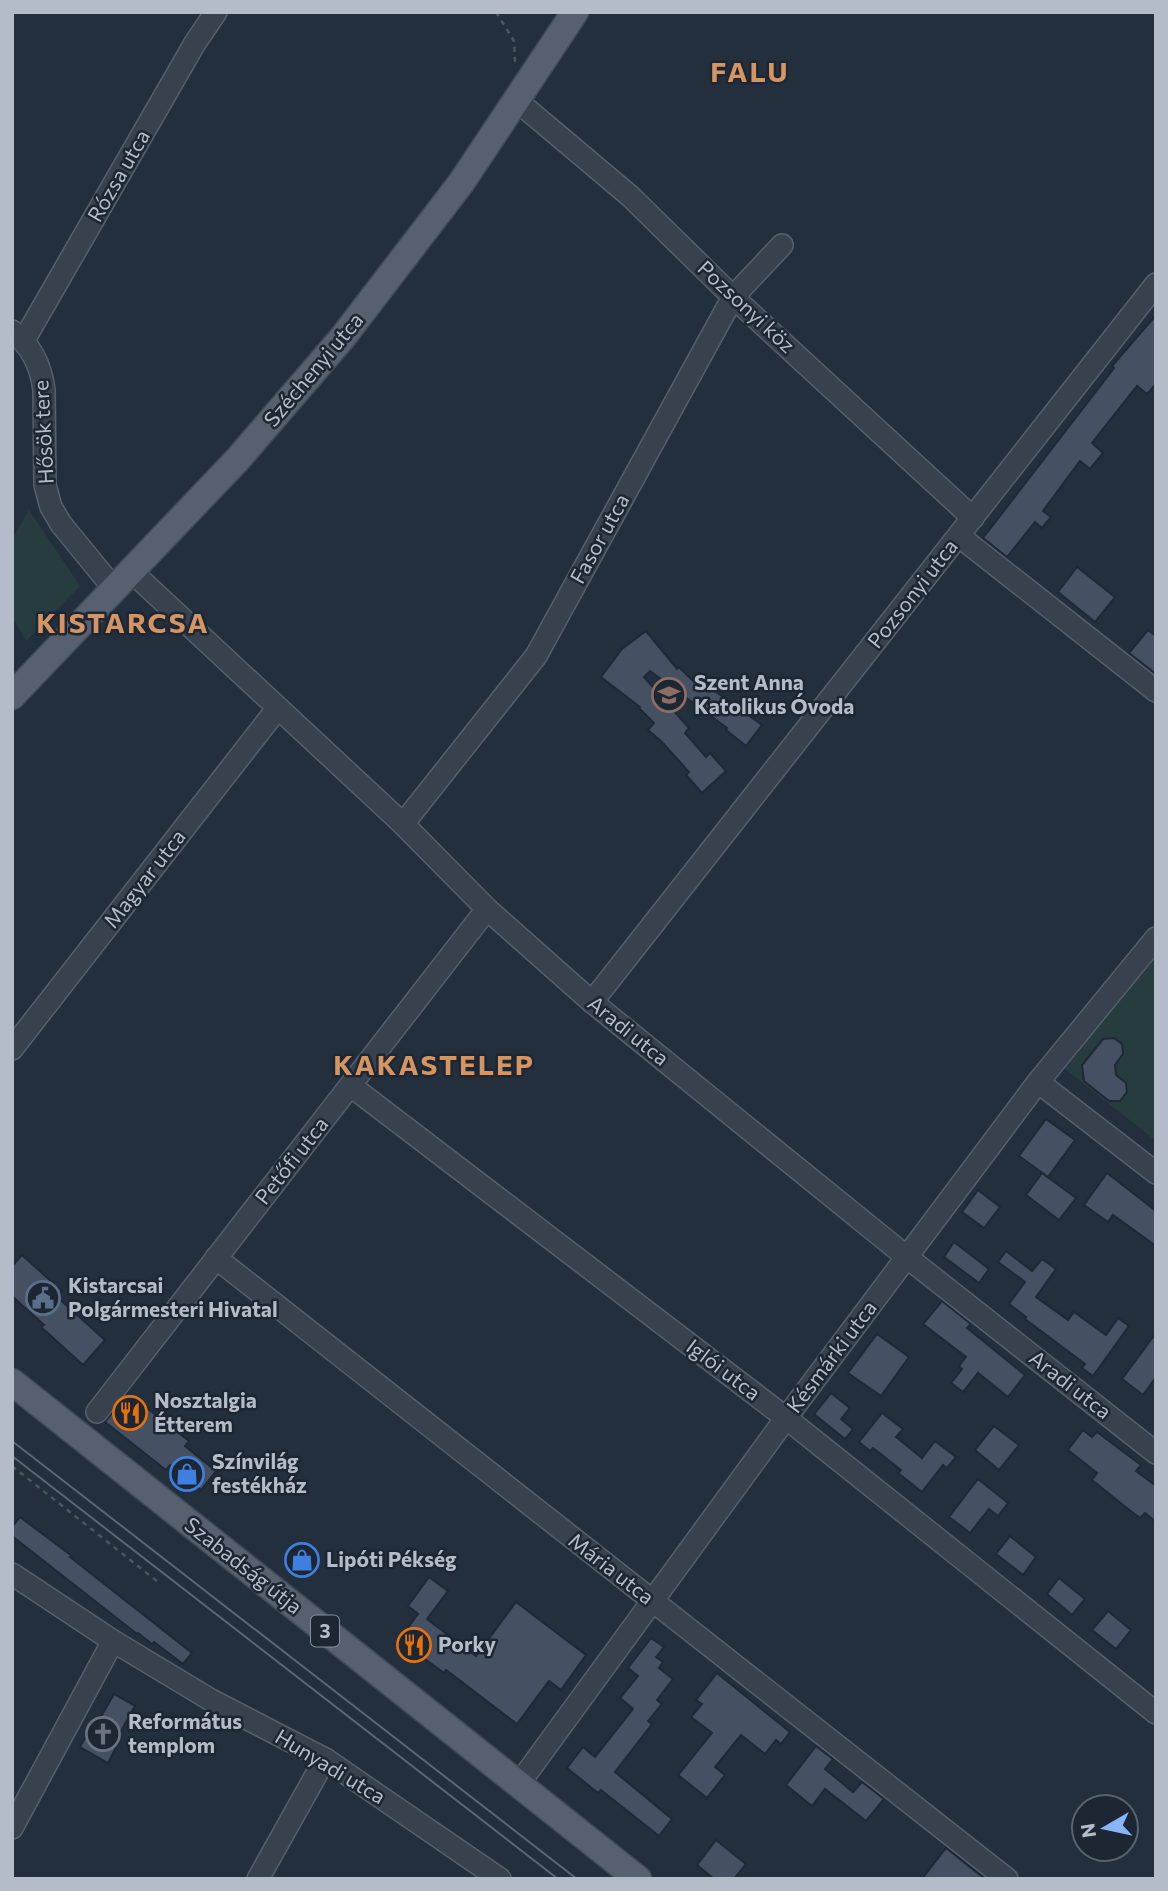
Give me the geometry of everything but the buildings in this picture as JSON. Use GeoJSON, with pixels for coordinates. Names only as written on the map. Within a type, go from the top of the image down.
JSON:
{"type":"FeatureCollection","features":[{"type":"Feature","properties":{"kind":"main road","name":"Széchenyi utca"},"geometry":{"type":"LineString","coordinates":[[12,696],[238,459],[343,337],[454,193],[575,12]]}},
{"type":"Feature","properties":{"kind":"main road","name":"Szabadság útja"},"geometry":{"type":"LineString","coordinates":[[12,1382],[638,1879]]}},
{"type":"Feature","properties":{"kind":"street","name":"Rózsa utca"},"geometry":{"type":"LineString","coordinates":[[18,336],[216,12]]}},
{"type":"Feature","properties":{"kind":"street","name":"Pozsonyi köz"},"geometry":{"type":"LineString","coordinates":[[516,100],[630,196],[733,297],[973,518]]}},
{"type":"Feature","properties":{"kind":"street","name":"Fasor utca"},"geometry":{"type":"LineString","coordinates":[[403,824],[536,656],[733,297],[782,245]]}},
{"type":"Feature","properties":{"kind":"street","name":"Pozsonyi utca"},"geometry":{"type":"LineString","coordinates":[[592,1002],[1156,284]]}},
{"type":"Feature","properties":{"kind":"street","name":"Hősök tere"},"geometry":{"type":"LineString","coordinates":[[18,336],[37,360],[44,390],[45,485],[51,506],[61,524],[123,581]]}},
{"type":"Feature","properties":{"kind":"street"},"geometry":{"type":"LineString","coordinates":[[959,536],[1156,691]]}},
{"type":"Feature","properties":{"kind":"street","name":"Aradi utca"},"geometry":{"type":"LineString","coordinates":[[123,581],[277,709],[403,824],[487,909],[592,1002],[908,1258],[1156,1453]]}},
{"type":"Feature","properties":{"kind":"street","name":"Magyar utca"},"geometry":{"type":"LineString","coordinates":[[12,1049],[277,709]]}},
{"type":"Feature","properties":{"kind":"street","name":"Petőfi utca"},"geometry":{"type":"LineString","coordinates":[[97,1412],[487,909]]}},
{"type":"Feature","properties":{"kind":"street","name":"Késmárki utca"},"geometry":{"type":"LineString","coordinates":[[518,1785],[786,1418],[1038,1082],[1156,938]]}},
{"type":"Feature","properties":{"kind":"street"},"geometry":{"type":"LineString","coordinates":[[1038,1082],[1156,1172]]}},
{"type":"Feature","properties":{"kind":"street","name":"Iglói utca"},"geometry":{"type":"LineString","coordinates":[[351,1086],[786,1418],[1156,1713]]}},
{"type":"Feature","properties":{"kind":"street","name":"Mária utca"},"geometry":{"type":"LineString","coordinates":[[216,1258],[1007,1879]]}},
{"type":"Feature","properties":{"kind":"street","name":"Hunyadi utca"},"geometry":{"type":"LineString","coordinates":[[12,1574],[113,1641],[211,1700],[325,1759],[500,1879]]}},
{"type":"Feature","properties":{"kind":"street"},"geometry":{"type":"LineString","coordinates":[[12,1828],[113,1641]]}},
{"type":"Feature","properties":{"kind":"street"},"geometry":{"type":"LineString","coordinates":[[258,1879],[325,1759]]}},
{"type":"Feature","properties":{"kind":"path"},"geometry":{"type":"LineString","coordinates":[[496,12],[514,41],[515,65]]}},
{"type":"Feature","properties":{"kind":"path"},"geometry":{"type":"LineString","coordinates":[[12,1466],[158,1582]]}},
{"type":"Feature","properties":{"kind":"green space"},"geometry":{"type":"Polygon","coordinates":[[[29,510],[80,586],[26,641],[12,617],[12,539],[29,510]]]}},
{"type":"Feature","properties":{"kind":"green space"},"geometry":{"type":"Polygon","coordinates":[[[1156,954],[1156,1141],[1064,1068],[1156,954]]]}},
{"type":"Feature","properties":{"kind":"tram line"},"geometry":{"type":"LineString","coordinates":[[12,1441],[577,1879]]}},
{"type":"Feature","properties":{"kind":"tram line"},"geometry":{"type":"LineString","coordinates":[[12,1456],[558,1879]]}},
{"type":"Feature","properties":{"kind":"place","name":"Szent Anna Katolikus Óvoda"},"geometry":{"type":"Point","coordinates":[669,695]}},
{"type":"Feature","properties":{"kind":"place","name":"Kistarcsai Polgármesteri Hivatal"},"geometry":{"type":"Point","coordinates":[43,1298]}},
{"type":"Feature","properties":{"kind":"place","name":"Nosztalgia Étterem"},"geometry":{"type":"Point","coordinates":[130,1413]}},
{"type":"Feature","properties":{"kind":"place","name":"Színvilág festékház"},"geometry":{"type":"Point","coordinates":[187,1474]}},
{"type":"Feature","properties":{"kind":"place","name":"Lipóti Pékség"},"geometry":{"type":"Point","coordinates":[302,1560]}},
{"type":"Feature","properties":{"kind":"place","name":"Porky"},"geometry":{"type":"Point","coordinates":[414,1645]}},
{"type":"Feature","properties":{"kind":"place","name":"Református templom"},"geometry":{"type":"Point","coordinates":[103,1734]}},
{"type":"Feature","properties":{"kind":"district","name":"FALU"},"geometry":{"type":"Point","coordinates":[750,72]}},
{"type":"Feature","properties":{"kind":"district","name":"KISTARCSA"},"geometry":{"type":"Point","coordinates":[123,623]}},
{"type":"Feature","properties":{"kind":"district","name":"KAKASTELEP"},"geometry":{"type":"Point","coordinates":[434,1065]}}]}
